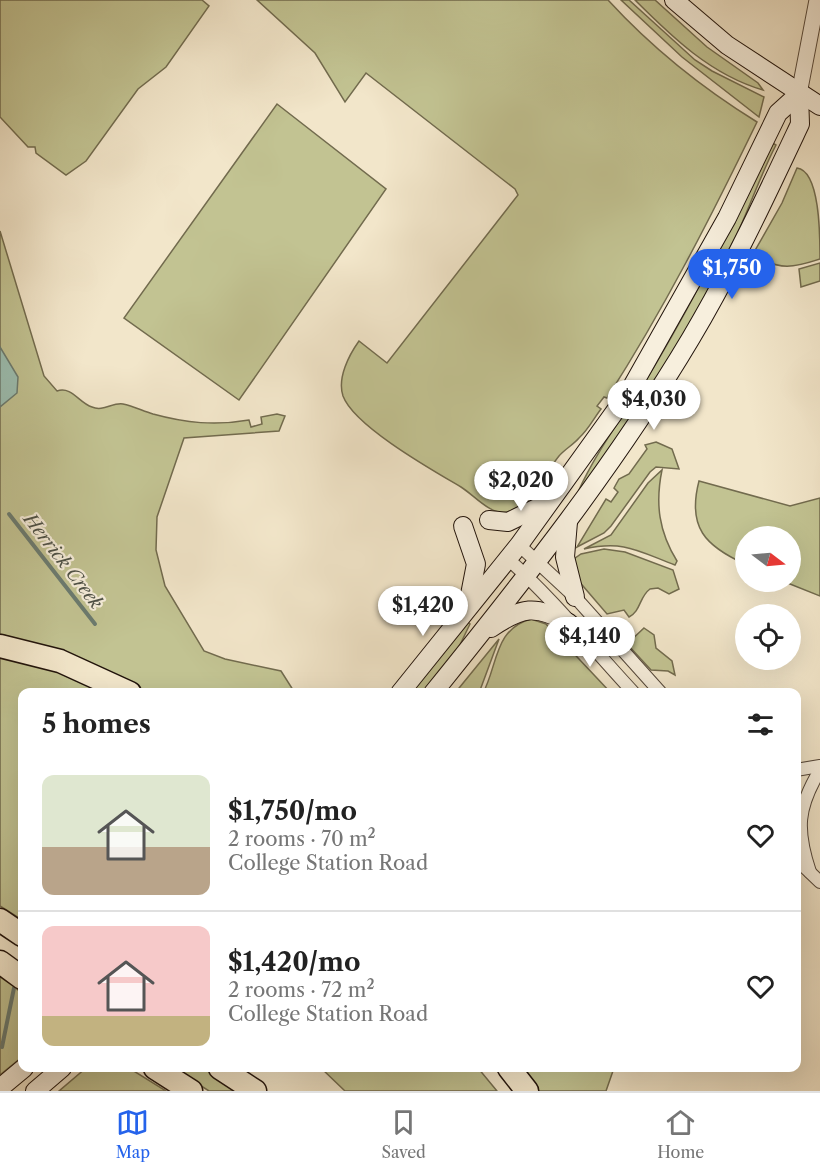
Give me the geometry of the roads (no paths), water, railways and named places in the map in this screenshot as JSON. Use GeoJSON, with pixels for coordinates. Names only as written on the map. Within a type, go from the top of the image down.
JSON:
{"type":"FeatureCollection","features":[{"type":"Feature","properties":{"kind":"highway"},"geometry":{"type":"LineString","coordinates":[[0,646],[60,661],[119,688]]}},
{"type":"Feature","properties":{"kind":"highway"},"geometry":{"type":"LineString","coordinates":[[0,920],[18,932]]}},
{"type":"Feature","properties":{"kind":"highway"},"geometry":{"type":"LineString","coordinates":[[0,962],[18,975]]}},
{"type":"Feature","properties":{"kind":"highway"},"geometry":{"type":"LineString","coordinates":[[161,1072],[191,1091]]}},
{"type":"Feature","properties":{"kind":"highway"},"geometry":{"type":"LineString","coordinates":[[226,1072],[255,1091]]}},
{"type":"Feature","properties":{"kind":"highway"},"geometry":{"type":"LineString","coordinates":[[512,1072],[527,1091]]}},
{"type":"Feature","properties":{"kind":"main road"},"geometry":{"type":"LineString","coordinates":[[674,0],[727,45],[820,106]]}},
{"type":"Feature","properties":{"kind":"main road"},"geometry":{"type":"LineString","coordinates":[[404,688],[552,501],[629,392],[706,257],[778,113],[799,94]]}},
{"type":"Feature","properties":{"kind":"main road"},"geometry":{"type":"LineString","coordinates":[[437,688],[532,568],[613,460],[692,336],[800,124],[799,94]]}},
{"type":"Feature","properties":{"kind":"main road"},"geometry":{"type":"LineString","coordinates":[[489,520],[508,522],[552,501]]}},
{"type":"Feature","properties":{"kind":"main road"},"geometry":{"type":"LineString","coordinates":[[568,521],[565,557],[575,597]]}},
{"type":"Feature","properties":{"kind":"main road"},"geometry":{"type":"LineString","coordinates":[[463,526],[476,564],[467,610]]}},
{"type":"Feature","properties":{"kind":"main road"},"geometry":{"type":"LineString","coordinates":[[477,638],[512,614],[524,610],[546,612],[569,623]]}},
{"type":"Feature","properties":{"kind":"main road"},"geometry":{"type":"LineString","coordinates":[[0,1088],[19,1072]]}},
{"type":"Feature","properties":{"kind":"main road"},"geometry":{"type":"LineString","coordinates":[[35,1091],[57,1072]]}},
{"type":"Feature","properties":{"kind":"street"},"geometry":{"type":"LineString","coordinates":[[799,94],[817,0]]}},
{"type":"Feature","properties":{"kind":"street"},"geometry":{"type":"LineString","coordinates":[[513,552],[575,597],[657,688]]}},
{"type":"Feature","properties":{"kind":"street"},"geometry":{"type":"LineString","coordinates":[[513,552],[532,568],[569,623],[629,688]]}},
{"type":"Feature","properties":{"kind":"street"},"geometry":{"type":"LineString","coordinates":[[801,770],[820,768]]}},
{"type":"Feature","properties":{"kind":"street"},"geometry":{"type":"LineString","coordinates":[[810,872],[803,850],[801,810],[820,768]]}},
{"type":"Feature","properties":{"kind":"street"},"geometry":{"type":"LineString","coordinates":[[801,864],[820,882]]}},
{"type":"Feature","properties":{"kind":"water"},"geometry":{"type":"Polygon","coordinates":[[[0,347],[18,377],[17,393],[0,407],[0,347]]]}},
{"type":"Feature","properties":{"kind":"waterway","name":"Herrick Creek"},"geometry":{"type":"LineString","coordinates":[[9,514],[95,624]]}},
{"type":"Feature","properties":{"kind":"waterway","name":"Herrick Creek"},"geometry":{"type":"LineString","coordinates":[[2,1047],[14,988]]}}]}
